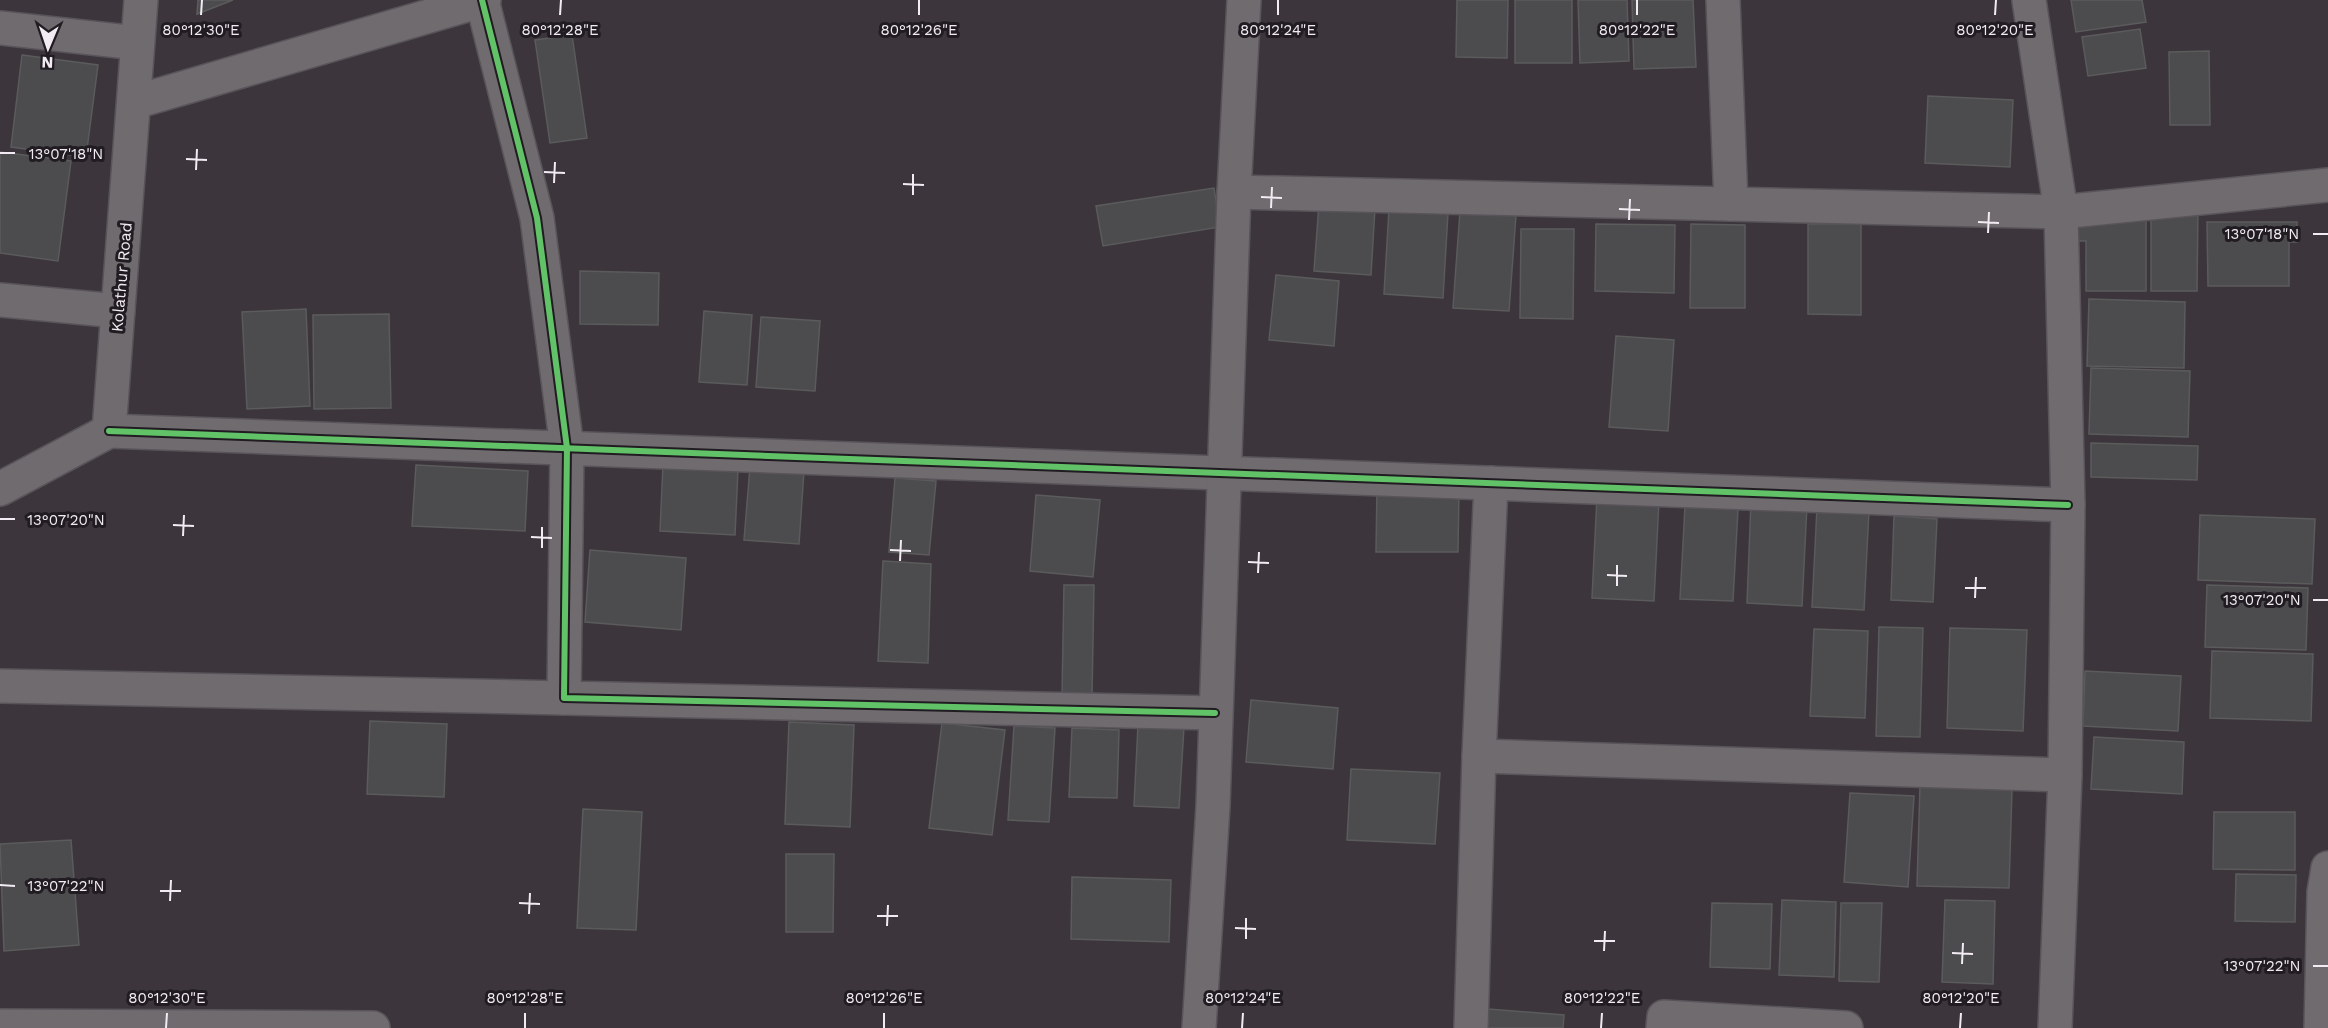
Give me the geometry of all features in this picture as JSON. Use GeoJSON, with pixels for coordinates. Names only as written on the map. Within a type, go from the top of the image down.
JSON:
{"type":"FeatureCollection","features":[{"type":"Feature","properties":{"kind":"street","name":"Kolathur Road"},"geometry":{"type":"LineString","coordinates":[[109,431],[141,0]]}},
{"type":"Feature","properties":{"kind":"street"},"geometry":{"type":"LineString","coordinates":[[135,102],[483,0],[537,218],[567,448],[564,698]]}},
{"type":"Feature","properties":{"kind":"street"},"geometry":{"type":"LineString","coordinates":[[1199,1028],[1213,806],[1234,192],[1244,0]]}},
{"type":"Feature","properties":{"kind":"street"},"geometry":{"type":"LineString","coordinates":[[1723,0],[1731,204]]}},
{"type":"Feature","properties":{"kind":"street"},"geometry":{"type":"LineString","coordinates":[[2028,0],[2061,212],[2068,505],[2066,775],[2055,1028]]}},
{"type":"Feature","properties":{"kind":"street"},"geometry":{"type":"LineString","coordinates":[[0,28],[137,42]]}},
{"type":"Feature","properties":{"kind":"street"},"geometry":{"type":"LineString","coordinates":[[1234,192],[2061,212],[2328,184]]}},
{"type":"Feature","properties":{"kind":"street"},"geometry":{"type":"LineString","coordinates":[[0,300],[118,311]]}},
{"type":"Feature","properties":{"kind":"street"},"geometry":{"type":"LineString","coordinates":[[0,489],[109,431],[2068,505]]}},
{"type":"Feature","properties":{"kind":"street"},"geometry":{"type":"LineString","coordinates":[[1471,1028],[1479,756],[1491,483]]}},
{"type":"Feature","properties":{"kind":"street"},"geometry":{"type":"LineString","coordinates":[[0,686],[1215,713]]}},
{"type":"Feature","properties":{"kind":"street"},"geometry":{"type":"LineString","coordinates":[[1479,756],[2066,775]]}},
{"type":"Feature","properties":{"kind":"street"},"geometry":{"type":"LineString","coordinates":[[2321,1028],[2324,892],[2328,868]]}},
{"type":"Feature","properties":{"kind":"street"},"geometry":{"type":"LineString","coordinates":[[1663,1028],[1664,1017],[1846,1028]]}},
{"type":"Feature","properties":{"kind":"street"},"geometry":{"type":"LineString","coordinates":[[0,1026],[373,1028]]}},
{"type":"Feature","properties":{"kind":"building"},"geometry":{"type":"Polygon","coordinates":[[[198,0],[233,0],[197,14],[198,0]]]}},
{"type":"Feature","properties":{"kind":"building"},"geometry":{"type":"Polygon","coordinates":[[[1457,0],[1508,0],[1507,58],[1456,57],[1457,0]]]}},
{"type":"Feature","properties":{"kind":"building"},"geometry":{"type":"Polygon","coordinates":[[[1515,0],[1572,0],[1572,63],[1515,63],[1515,0]]]}},
{"type":"Feature","properties":{"kind":"building"},"geometry":{"type":"Polygon","coordinates":[[[1578,0],[1627,0],[1629,61],[1580,63],[1578,0]]]}},
{"type":"Feature","properties":{"kind":"building"},"geometry":{"type":"Polygon","coordinates":[[[1632,0],[1693,0],[1696,67],[1634,69],[1632,0]]]}},
{"type":"Feature","properties":{"kind":"building"},"geometry":{"type":"Polygon","coordinates":[[[2071,0],[2142,0],[2146,22],[2076,32],[2071,0]]]}},
{"type":"Feature","properties":{"kind":"building"},"geometry":{"type":"Polygon","coordinates":[[[2140,29],[2146,68],[2088,76],[2082,37],[2140,29]]]}},
{"type":"Feature","properties":{"kind":"building"},"geometry":{"type":"Polygon","coordinates":[[[572,35],[587,138],[550,143],[535,40],[572,35]]]}},
{"type":"Feature","properties":{"kind":"building"},"geometry":{"type":"Polygon","coordinates":[[[2209,51],[2210,125],[2170,125],[2169,52],[2209,51]]]}},
{"type":"Feature","properties":{"kind":"building"},"geometry":{"type":"Polygon","coordinates":[[[22,55],[98,65],[86,157],[11,147],[22,55]]]}},
{"type":"Feature","properties":{"kind":"building"},"geometry":{"type":"Polygon","coordinates":[[[1928,96],[2013,100],[2010,167],[1925,163],[1928,96]]]}},
{"type":"Feature","properties":{"kind":"building"},"geometry":{"type":"Polygon","coordinates":[[[0,152],[71,161],[58,261],[0,253],[0,152]]]}},
{"type":"Feature","properties":{"kind":"building"},"geometry":{"type":"Polygon","coordinates":[[[1214,188],[1220,227],[1103,246],[1096,206],[1214,188]]]}},
{"type":"Feature","properties":{"kind":"building"},"geometry":{"type":"Polygon","coordinates":[[[1319,204],[1375,208],[1371,275],[1314,271],[1319,204]]]}},
{"type":"Feature","properties":{"kind":"building"},"geometry":{"type":"Polygon","coordinates":[[[2151,207],[2198,207],[2197,291],[2151,291],[2151,207]]]}},
{"type":"Feature","properties":{"kind":"building"},"geometry":{"type":"Polygon","coordinates":[[[1389,209],[1448,213],[1443,298],[1384,294],[1389,209]]]}},
{"type":"Feature","properties":{"kind":"building"},"geometry":{"type":"Polygon","coordinates":[[[1460,211],[1516,215],[1509,311],[1453,308],[1460,211]]]}},
{"type":"Feature","properties":{"kind":"building"},"geometry":{"type":"Polygon","coordinates":[[[2078,216],[2146,217],[2146,291],[2086,291],[2086,241],[2078,241],[2078,216]]]}},
{"type":"Feature","properties":{"kind":"building"},"geometry":{"type":"Polygon","coordinates":[[[2207,222],[2297,222],[2297,242],[2289,242],[2289,286],[2208,286],[2207,222]]]}},
{"type":"Feature","properties":{"kind":"building"},"geometry":{"type":"Polygon","coordinates":[[[1596,224],[1675,225],[1674,293],[1595,291],[1596,224]]]}},
{"type":"Feature","properties":{"kind":"building"},"geometry":{"type":"Polygon","coordinates":[[[1691,224],[1745,225],[1745,308],[1690,308],[1691,224]]]}},
{"type":"Feature","properties":{"kind":"building"},"geometry":{"type":"Polygon","coordinates":[[[1808,224],[1861,224],[1861,315],[1808,314],[1808,224]]]}},
{"type":"Feature","properties":{"kind":"building"},"geometry":{"type":"Polygon","coordinates":[[[1521,229],[1574,229],[1573,319],[1520,318],[1521,229]]]}},
{"type":"Feature","properties":{"kind":"building"},"geometry":{"type":"Polygon","coordinates":[[[580,271],[659,273],[658,325],[580,324],[580,271]]]}},
{"type":"Feature","properties":{"kind":"building"},"geometry":{"type":"Polygon","coordinates":[[[1276,275],[1339,281],[1334,346],[1269,340],[1276,275]]]}},
{"type":"Feature","properties":{"kind":"building"},"geometry":{"type":"Polygon","coordinates":[[[2089,299],[2185,302],[2184,368],[2087,366],[2089,299]]]}},
{"type":"Feature","properties":{"kind":"building"},"geometry":{"type":"Polygon","coordinates":[[[306,309],[310,406],[247,409],[242,312],[306,309]]]}},
{"type":"Feature","properties":{"kind":"building"},"geometry":{"type":"Polygon","coordinates":[[[704,311],[752,315],[747,385],[699,382],[704,311]]]}},
{"type":"Feature","properties":{"kind":"building"},"geometry":{"type":"Polygon","coordinates":[[[389,314],[391,408],[314,409],[313,315],[389,314]]]}},
{"type":"Feature","properties":{"kind":"building"},"geometry":{"type":"Polygon","coordinates":[[[761,317],[820,321],[815,391],[756,387],[761,317]]]}},
{"type":"Feature","properties":{"kind":"building"},"geometry":{"type":"Polygon","coordinates":[[[1616,336],[1674,340],[1668,431],[1609,427],[1616,336]]]}},
{"type":"Feature","properties":{"kind":"building"},"geometry":{"type":"Polygon","coordinates":[[[2091,368],[2190,371],[2188,437],[2089,434],[2091,368]]]}},
{"type":"Feature","properties":{"kind":"building"},"geometry":{"type":"Polygon","coordinates":[[[2091,443],[2198,446],[2197,480],[2091,477],[2091,443]]]}},
{"type":"Feature","properties":{"kind":"building"},"geometry":{"type":"Polygon","coordinates":[[[416,465],[528,471],[525,531],[412,526],[416,465]]]}},
{"type":"Feature","properties":{"kind":"building"},"geometry":{"type":"Polygon","coordinates":[[[663,465],[738,469],[735,535],[660,531],[663,465]]]}},
{"type":"Feature","properties":{"kind":"building"},"geometry":{"type":"Polygon","coordinates":[[[750,467],[804,471],[799,544],[744,540],[750,467]]]}},
{"type":"Feature","properties":{"kind":"building"},"geometry":{"type":"Polygon","coordinates":[[[895,478],[936,481],[929,555],[889,552],[895,478]]]}},
{"type":"Feature","properties":{"kind":"building"},"geometry":{"type":"Polygon","coordinates":[[[1377,488],[1459,489],[1458,552],[1376,552],[1377,488]]]}},
{"type":"Feature","properties":{"kind":"building"},"geometry":{"type":"Polygon","coordinates":[[[1036,495],[1100,500],[1093,577],[1030,571],[1036,495]]]}},
{"type":"Feature","properties":{"kind":"building"},"geometry":{"type":"Polygon","coordinates":[[[1597,497],[1659,500],[1654,601],[1592,598],[1597,497]]]}},
{"type":"Feature","properties":{"kind":"building"},"geometry":{"type":"Polygon","coordinates":[[[1751,502],[1807,505],[1802,606],[1747,603],[1751,502]]]}},
{"type":"Feature","properties":{"kind":"building"},"geometry":{"type":"Polygon","coordinates":[[[1685,506],[1738,509],[1733,601],[1680,599],[1685,506]]]}},
{"type":"Feature","properties":{"kind":"building"},"geometry":{"type":"Polygon","coordinates":[[[1817,508],[1869,510],[1864,610],[1812,607],[1817,508]]]}},
{"type":"Feature","properties":{"kind":"building"},"geometry":{"type":"Polygon","coordinates":[[[2200,515],[2315,519],[2312,584],[2198,580],[2200,515]]]}},
{"type":"Feature","properties":{"kind":"building"},"geometry":{"type":"Polygon","coordinates":[[[1894,516],[1937,519],[1933,602],[1891,600],[1894,516]]]}},
{"type":"Feature","properties":{"kind":"building"},"geometry":{"type":"Polygon","coordinates":[[[590,550],[686,558],[681,630],[585,622],[590,550]]]}},
{"type":"Feature","properties":{"kind":"building"},"geometry":{"type":"Polygon","coordinates":[[[883,561],[931,564],[928,663],[878,661],[883,561]]]}},
{"type":"Feature","properties":{"kind":"building"},"geometry":{"type":"Polygon","coordinates":[[[1064,585],[1094,585],[1092,696],[1062,696],[1064,585]]]}},
{"type":"Feature","properties":{"kind":"building"},"geometry":{"type":"Polygon","coordinates":[[[2207,585],[2308,588],[2306,650],[2205,647],[2207,585]]]}},
{"type":"Feature","properties":{"kind":"building"},"geometry":{"type":"Polygon","coordinates":[[[1879,627],[1923,628],[1920,737],[1876,736],[1879,627]]]}},
{"type":"Feature","properties":{"kind":"building"},"geometry":{"type":"Polygon","coordinates":[[[1950,628],[2027,630],[2023,731],[1947,728],[1950,628]]]}},
{"type":"Feature","properties":{"kind":"building"},"geometry":{"type":"Polygon","coordinates":[[[1814,629],[1868,631],[1865,718],[1810,716],[1814,629]]]}},
{"type":"Feature","properties":{"kind":"building"},"geometry":{"type":"Polygon","coordinates":[[[2212,651],[2313,654],[2311,721],[2210,718],[2212,651]]]}},
{"type":"Feature","properties":{"kind":"building"},"geometry":{"type":"Polygon","coordinates":[[[2085,671],[2181,676],[2178,731],[2083,726],[2085,671]]]}},
{"type":"Feature","properties":{"kind":"building"},"geometry":{"type":"Polygon","coordinates":[[[1251,700],[1338,708],[1333,769],[1246,762],[1251,700]]]}},
{"type":"Feature","properties":{"kind":"building"},"geometry":{"type":"Polygon","coordinates":[[[370,721],[447,724],[444,797],[367,794],[370,721]]]}},
{"type":"Feature","properties":{"kind":"building"},"geometry":{"type":"Polygon","coordinates":[[[789,722],[854,725],[850,827],[785,824],[789,722]]]}},
{"type":"Feature","properties":{"kind":"building"},"geometry":{"type":"Polygon","coordinates":[[[942,723],[1005,730],[992,835],[929,828],[942,723]]]}},
{"type":"Feature","properties":{"kind":"building"},"geometry":{"type":"Polygon","coordinates":[[[1138,725],[1184,727],[1179,808],[1134,806],[1138,725]]]}},
{"type":"Feature","properties":{"kind":"building"},"geometry":{"type":"Polygon","coordinates":[[[1014,726],[1055,728],[1049,822],[1008,820],[1014,726]]]}},
{"type":"Feature","properties":{"kind":"building"},"geometry":{"type":"Polygon","coordinates":[[[1072,728],[1119,730],[1117,798],[1069,797],[1072,728]]]}},
{"type":"Feature","properties":{"kind":"building"},"geometry":{"type":"Polygon","coordinates":[[[2094,737],[2184,742],[2182,794],[2091,789],[2094,737]]]}},
{"type":"Feature","properties":{"kind":"building"},"geometry":{"type":"Polygon","coordinates":[[[1351,769],[1440,773],[1435,844],[1347,840],[1351,769]]]}},
{"type":"Feature","properties":{"kind":"building"},"geometry":{"type":"Polygon","coordinates":[[[1920,786],[2012,789],[2009,888],[1917,886],[1920,786]]]}},
{"type":"Feature","properties":{"kind":"building"},"geometry":{"type":"Polygon","coordinates":[[[1850,793],[1914,796],[1908,887],[1844,882],[1850,793]]]}},
{"type":"Feature","properties":{"kind":"building"},"geometry":{"type":"Polygon","coordinates":[[[583,809],[642,812],[636,930],[577,928],[583,809]]]}},
{"type":"Feature","properties":{"kind":"building"},"geometry":{"type":"Polygon","coordinates":[[[2214,812],[2295,812],[2295,870],[2213,869],[2214,812]]]}},
{"type":"Feature","properties":{"kind":"building"},"geometry":{"type":"Polygon","coordinates":[[[71,840],[79,945],[4,951],[0,844],[71,840]]]}},
{"type":"Feature","properties":{"kind":"building"},"geometry":{"type":"Polygon","coordinates":[[[786,854],[834,854],[833,932],[786,932],[786,854]]]}},
{"type":"Feature","properties":{"kind":"building"},"geometry":{"type":"Polygon","coordinates":[[[2236,874],[2296,875],[2295,922],[2235,921],[2236,874]]]}},
{"type":"Feature","properties":{"kind":"building"},"geometry":{"type":"Polygon","coordinates":[[[1072,877],[1171,880],[1169,942],[1071,939],[1072,877]]]}},
{"type":"Feature","properties":{"kind":"building"},"geometry":{"type":"Polygon","coordinates":[[[1782,900],[1836,902],[1834,977],[1779,975],[1782,900]]]}},
{"type":"Feature","properties":{"kind":"building"},"geometry":{"type":"Polygon","coordinates":[[[1945,900],[1995,901],[1993,984],[1942,982],[1945,900]]]}},
{"type":"Feature","properties":{"kind":"building"},"geometry":{"type":"Polygon","coordinates":[[[1712,903],[1772,904],[1770,969],[1710,967],[1712,903]]]}},
{"type":"Feature","properties":{"kind":"building"},"geometry":{"type":"Polygon","coordinates":[[[1841,903],[1882,903],[1879,982],[1839,981],[1841,903]]]}},
{"type":"Feature","properties":{"kind":"building"},"geometry":{"type":"Polygon","coordinates":[[[1488,1009],[1564,1015],[1563,1028],[1487,1028],[1488,1009]]]}},
{"type":"Feature","properties":{"kind":"cycle path"},"geometry":{"type":"LineString","coordinates":[[482,0],[537,218],[567,448],[564,698],[1215,713]]}},
{"type":"Feature","properties":{"kind":"cycle path"},"geometry":{"type":"LineString","coordinates":[[109,431],[2068,505]]}}]}
